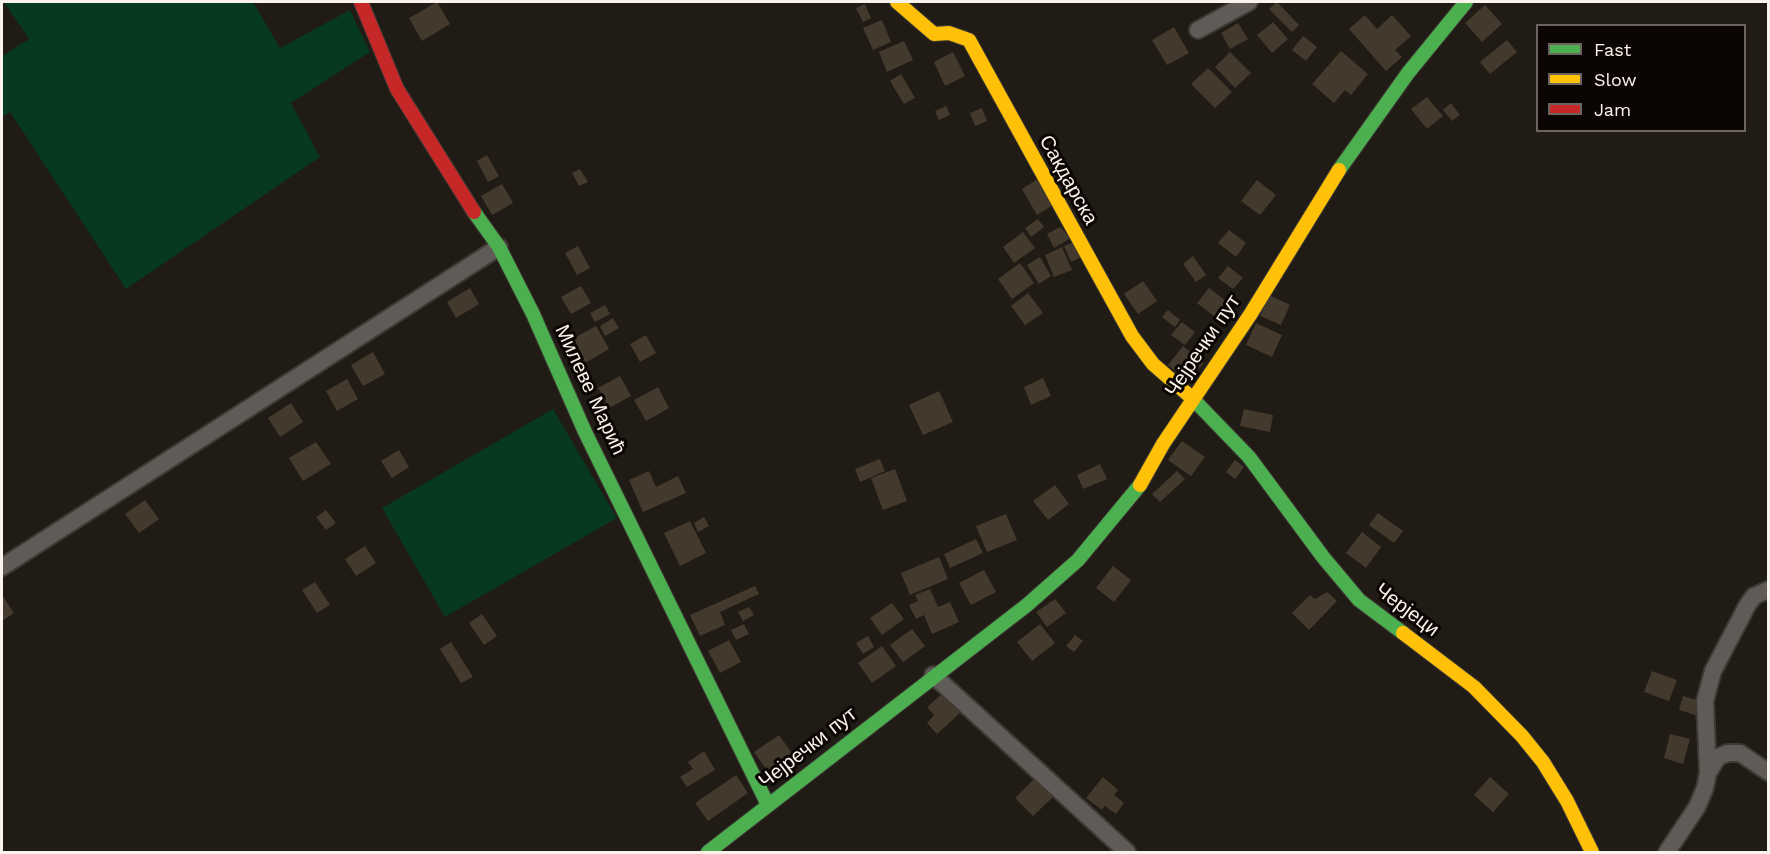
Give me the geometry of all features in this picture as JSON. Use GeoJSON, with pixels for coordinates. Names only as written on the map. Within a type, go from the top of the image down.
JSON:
{"type":"FeatureCollection","features":[{"type":"Feature","properties":{"kind":"street","name":"Милеве Мaрић"},"geometry":{"type":"LineString","coordinates":[[361,2],[397,89],[441,156],[470,207],[499,247],[534,314],[585,432],[768,805]]}},
{"type":"Feature","properties":{"kind":"street","name":"Сакдарска"},"geometry":{"type":"LineString","coordinates":[[897,2],[934,34],[949,33],[969,40],[1132,336],[1153,364],[1193,399]]}},
{"type":"Feature","properties":{"kind":"street"},"geometry":{"type":"LineString","coordinates":[[1198,30],[1249,2]]}},
{"type":"Feature","properties":{"kind":"street","name":"Чејречки пут"},"geometry":{"type":"LineString","coordinates":[[711,852],[768,805],[808,777],[933,675],[1027,605],[1078,560],[1145,480],[1163,444],[1250,315],[1362,135],[1437,34],[1466,2]]}},
{"type":"Feature","properties":{"kind":"street"},"geometry":{"type":"LineString","coordinates":[[2,567],[499,247]]}},
{"type":"Feature","properties":{"kind":"street","name":"Черјеци"},"geometry":{"type":"LineString","coordinates":[[1193,399],[1249,457],[1323,557],[1359,600],[1474,687],[1522,736],[1543,762],[1561,791],[1592,852]]}},
{"type":"Feature","properties":{"kind":"street"},"geometry":{"type":"LineString","coordinates":[[1667,852],[1697,807],[1706,788],[1708,773],[1705,701],[1707,688],[1748,604],[1754,596],[1768,590]]}},
{"type":"Feature","properties":{"kind":"street"},"geometry":{"type":"LineString","coordinates":[[933,675],[1126,852]]}},
{"type":"Feature","properties":{"kind":"street"},"geometry":{"type":"LineString","coordinates":[[1708,773],[1718,757],[1728,753],[1740,753],[1768,772]]}},
{"type":"Feature","properties":{"kind":"green space"},"geometry":{"type":"Polygon","coordinates":[[[4,2],[253,2],[280,48],[350,10],[370,52],[291,103],[320,157],[126,289],[10,112],[2,117],[2,56],[29,39],[4,2]]]}},
{"type":"Feature","properties":{"kind":"green space"},"geometry":{"type":"Polygon","coordinates":[[[553,409],[617,518],[445,617],[382,508],[553,409]]]}},
{"type":"Feature","properties":{"kind":"building"},"geometry":{"type":"Polygon","coordinates":[[[437,2],[450,24],[422,41],[409,18],[437,2]]]}},
{"type":"Feature","properties":{"kind":"building"},"geometry":{"type":"Polygon","coordinates":[[[1277,2],[1299,25],[1292,32],[1269,9],[1277,2]]]}},
{"type":"Feature","properties":{"kind":"building"},"geometry":{"type":"Polygon","coordinates":[[[865,4],[871,18],[863,22],[856,8],[865,4]]]}},
{"type":"Feature","properties":{"kind":"building"},"geometry":{"type":"Polygon","coordinates":[[[1485,5],[1502,24],[1482,42],[1465,23],[1485,5]]]}},
{"type":"Feature","properties":{"kind":"building"},"geometry":{"type":"Polygon","coordinates":[[[1365,15],[1377,29],[1392,15],[1411,36],[1395,50],[1402,57],[1386,71],[1349,29],[1365,15]]]}},
{"type":"Feature","properties":{"kind":"building"},"geometry":{"type":"Polygon","coordinates":[[[882,20],[891,42],[873,50],[863,28],[882,20]]]}},
{"type":"Feature","properties":{"kind":"building"},"geometry":{"type":"Polygon","coordinates":[[[1273,22],[1288,39],[1272,53],[1257,35],[1273,22]]]}},
{"type":"Feature","properties":{"kind":"building"},"geometry":{"type":"Polygon","coordinates":[[[1238,23],[1248,39],[1230,49],[1221,33],[1238,23]]]}},
{"type":"Feature","properties":{"kind":"building"},"geometry":{"type":"Polygon","coordinates":[[[1174,27],[1189,53],[1167,65],[1152,40],[1174,27]]]}},
{"type":"Feature","properties":{"kind":"building"},"geometry":{"type":"Polygon","coordinates":[[[1303,36],[1317,47],[1306,61],[1292,50],[1303,36]]]}},
{"type":"Feature","properties":{"kind":"building"},"geometry":{"type":"Polygon","coordinates":[[[1507,40],[1517,52],[1490,74],[1480,62],[1507,40]]]}},
{"type":"Feature","properties":{"kind":"building"},"geometry":{"type":"Polygon","coordinates":[[[904,41],[913,60],[887,72],[879,52],[904,41]]]}},
{"type":"Feature","properties":{"kind":"building"},"geometry":{"type":"Polygon","coordinates":[[[1341,51],[1368,74],[1351,95],[1345,90],[1334,103],[1312,84],[1341,51]]]}},
{"type":"Feature","properties":{"kind":"building"},"geometry":{"type":"Polygon","coordinates":[[[953,52],[965,76],[945,86],[934,62],[953,52]]]}},
{"type":"Feature","properties":{"kind":"building"},"geometry":{"type":"Polygon","coordinates":[[[1230,52],[1251,73],[1235,88],[1215,67],[1230,52]]]}},
{"type":"Feature","properties":{"kind":"building"},"geometry":{"type":"Polygon","coordinates":[[[1208,68],[1232,92],[1215,108],[1191,84],[1208,68]]]}},
{"type":"Feature","properties":{"kind":"building"},"geometry":{"type":"Polygon","coordinates":[[[901,74],[915,98],[904,104],[890,81],[901,74]]]}},
{"type":"Feature","properties":{"kind":"building"},"geometry":{"type":"Polygon","coordinates":[[[1427,97],[1443,116],[1427,129],[1411,109],[1427,97]]]}},
{"type":"Feature","properties":{"kind":"building"},"geometry":{"type":"Polygon","coordinates":[[[1451,103],[1460,115],[1452,121],[1443,110],[1451,103]]]}},
{"type":"Feature","properties":{"kind":"building"},"geometry":{"type":"Polygon","coordinates":[[[946,106],[950,115],[939,120],[935,111],[946,106]]]}},
{"type":"Feature","properties":{"kind":"building"},"geometry":{"type":"Polygon","coordinates":[[[982,108],[987,121],[975,126],[970,113],[982,108]]]}},
{"type":"Feature","properties":{"kind":"building"},"geometry":{"type":"Polygon","coordinates":[[[487,155],[499,176],[488,182],[477,161],[487,155]]]}},
{"type":"Feature","properties":{"kind":"building"},"geometry":{"type":"Polygon","coordinates":[[[580,169],[588,182],[579,186],[572,173],[580,169]]]}},
{"type":"Feature","properties":{"kind":"building"},"geometry":{"type":"Polygon","coordinates":[[[1038,179],[1053,205],[1037,215],[1022,189],[1038,179]]]}},
{"type":"Feature","properties":{"kind":"building"},"geometry":{"type":"Polygon","coordinates":[[[1257,180],[1276,195],[1260,215],[1241,201],[1257,180]]]}},
{"type":"Feature","properties":{"kind":"building"},"geometry":{"type":"Polygon","coordinates":[[[502,184],[513,203],[492,215],[481,196],[502,184]]]}},
{"type":"Feature","properties":{"kind":"building"},"geometry":{"type":"Polygon","coordinates":[[[1038,219],[1044,227],[1031,237],[1025,228],[1038,219]]]}},
{"type":"Feature","properties":{"kind":"building"},"geometry":{"type":"Polygon","coordinates":[[[1060,227],[1071,238],[1054,248],[1047,234],[1060,227]]]}},
{"type":"Feature","properties":{"kind":"building"},"geometry":{"type":"Polygon","coordinates":[[[1229,230],[1246,243],[1236,257],[1218,243],[1229,230]]]}},
{"type":"Feature","properties":{"kind":"building"},"geometry":{"type":"Polygon","coordinates":[[[1023,232],[1035,248],[1014,263],[1003,247],[1023,232]]]}},
{"type":"Feature","properties":{"kind":"building"},"geometry":{"type":"Polygon","coordinates":[[[1074,242],[1081,257],[1071,262],[1064,246],[1074,242]]]}},
{"type":"Feature","properties":{"kind":"building"},"geometry":{"type":"Polygon","coordinates":[[[578,246],[590,268],[577,275],[565,253],[578,246]]]}},
{"type":"Feature","properties":{"kind":"building"},"geometry":{"type":"Polygon","coordinates":[[[1062,247],[1072,270],[1054,277],[1045,255],[1062,247]]]}},
{"type":"Feature","properties":{"kind":"building"},"geometry":{"type":"Polygon","coordinates":[[[1193,256],[1206,275],[1196,282],[1183,264],[1193,256]]]}},
{"type":"Feature","properties":{"kind":"building"},"geometry":{"type":"Polygon","coordinates":[[[1040,257],[1051,276],[1039,284],[1027,265],[1040,257]]]}},
{"type":"Feature","properties":{"kind":"building"},"geometry":{"type":"Polygon","coordinates":[[[1020,263],[1034,283],[1012,299],[998,279],[1020,263]]]}},
{"type":"Feature","properties":{"kind":"building"},"geometry":{"type":"Polygon","coordinates":[[[1228,266],[1243,278],[1233,289],[1218,278],[1228,266]]]}},
{"type":"Feature","properties":{"kind":"building"},"geometry":{"type":"Polygon","coordinates":[[[1143,281],[1157,301],[1138,314],[1124,294],[1143,281]]]}},
{"type":"Feature","properties":{"kind":"building"},"geometry":{"type":"Polygon","coordinates":[[[581,286],[591,303],[571,314],[561,297],[581,286]]]}},
{"type":"Feature","properties":{"kind":"building"},"geometry":{"type":"Polygon","coordinates":[[[470,288],[479,304],[456,318],[447,302],[470,288]]]}},
{"type":"Feature","properties":{"kind":"building"},"geometry":{"type":"Polygon","coordinates":[[[1209,288],[1231,305],[1219,320],[1197,303],[1209,288]]]}},
{"type":"Feature","properties":{"kind":"building"},"geometry":{"type":"Polygon","coordinates":[[[1028,293],[1043,313],[1025,325],[1011,306],[1028,293]]]}},
{"type":"Feature","properties":{"kind":"building"},"geometry":{"type":"Polygon","coordinates":[[[1269,295],[1290,305],[1281,325],[1260,316],[1269,295]]]}},
{"type":"Feature","properties":{"kind":"building"},"geometry":{"type":"Polygon","coordinates":[[[605,305],[610,314],[595,322],[590,313],[605,305]]]}},
{"type":"Feature","properties":{"kind":"building"},"geometry":{"type":"Polygon","coordinates":[[[1168,310],[1180,320],[1175,327],[1162,317],[1168,310]]]}},
{"type":"Feature","properties":{"kind":"building"},"geometry":{"type":"Polygon","coordinates":[[[613,318],[619,328],[605,336],[600,326],[613,318]]]}},
{"type":"Feature","properties":{"kind":"building"},"geometry":{"type":"Polygon","coordinates":[[[1182,322],[1195,332],[1185,345],[1171,335],[1182,322]]]}},
{"type":"Feature","properties":{"kind":"building"},"geometry":{"type":"Polygon","coordinates":[[[1256,323],[1282,335],[1272,357],[1246,345],[1256,323]]]}},
{"type":"Feature","properties":{"kind":"building"},"geometry":{"type":"Polygon","coordinates":[[[596,326],[609,349],[585,363],[572,339],[596,326]]]}},
{"type":"Feature","properties":{"kind":"building"},"geometry":{"type":"Polygon","coordinates":[[[646,335],[656,353],[640,362],[630,344],[646,335]]]}},
{"type":"Feature","properties":{"kind":"building"},"geometry":{"type":"Polygon","coordinates":[[[1183,346],[1204,363],[1188,382],[1168,365],[1183,346]]]}},
{"type":"Feature","properties":{"kind":"building"},"geometry":{"type":"Polygon","coordinates":[[[373,352],[385,374],[363,386],[351,365],[373,352]]]}},
{"type":"Feature","properties":{"kind":"building"},"geometry":{"type":"Polygon","coordinates":[[[620,376],[631,396],[609,408],[598,388],[620,376]]]}},
{"type":"Feature","properties":{"kind":"building"},"geometry":{"type":"Polygon","coordinates":[[[1043,378],[1051,396],[1031,405],[1024,387],[1043,378]]]}},
{"type":"Feature","properties":{"kind":"building"},"geometry":{"type":"Polygon","coordinates":[[[347,379],[358,399],[337,411],[326,391],[347,379]]]}},
{"type":"Feature","properties":{"kind":"building"},"geometry":{"type":"Polygon","coordinates":[[[658,387],[669,408],[646,421],[634,400],[658,387]]]}},
{"type":"Feature","properties":{"kind":"building"},"geometry":{"type":"Polygon","coordinates":[[[939,391],[953,422],[923,435],[909,405],[939,391]]]}},
{"type":"Feature","properties":{"kind":"building"},"geometry":{"type":"Polygon","coordinates":[[[291,403],[303,422],[280,437],[268,418],[291,403]]]}},
{"type":"Feature","properties":{"kind":"building"},"geometry":{"type":"Polygon","coordinates":[[[1244,409],[1273,415],[1270,432],[1240,426],[1244,409]]]}},
{"type":"Feature","properties":{"kind":"building"},"geometry":{"type":"Polygon","coordinates":[[[1182,441],[1205,457],[1191,476],[1168,460],[1182,441]]]}},
{"type":"Feature","properties":{"kind":"building"},"geometry":{"type":"Polygon","coordinates":[[[316,442],[331,464],[303,481],[289,458],[316,442]]]}},
{"type":"Feature","properties":{"kind":"building"},"geometry":{"type":"Polygon","coordinates":[[[399,450],[409,467],[392,478],[381,461],[399,450]]]}},
{"type":"Feature","properties":{"kind":"building"},"geometry":{"type":"Polygon","coordinates":[[[880,459],[885,471],[860,482],[855,469],[880,459]]]}},
{"type":"Feature","properties":{"kind":"building"},"geometry":{"type":"Polygon","coordinates":[[[1235,460],[1244,467],[1235,479],[1226,472],[1235,460]]]}},
{"type":"Feature","properties":{"kind":"building"},"geometry":{"type":"Polygon","coordinates":[[[1100,464],[1107,479],[1083,489],[1077,475],[1100,464]]]}},
{"type":"Feature","properties":{"kind":"building"},"geometry":{"type":"Polygon","coordinates":[[[895,469],[907,501],[883,510],[871,478],[895,469]]]}},
{"type":"Feature","properties":{"kind":"building"},"geometry":{"type":"Polygon","coordinates":[[[649,471],[656,487],[678,476],[686,493],[643,512],[629,480],[649,471]]]}},
{"type":"Feature","properties":{"kind":"building"},"geometry":{"type":"Polygon","coordinates":[[[1177,471],[1185,479],[1160,502],[1152,494],[1177,471]]]}},
{"type":"Feature","properties":{"kind":"building"},"geometry":{"type":"Polygon","coordinates":[[[1055,485],[1069,504],[1048,520],[1033,501],[1055,485]]]}},
{"type":"Feature","properties":{"kind":"building"},"geometry":{"type":"Polygon","coordinates":[[[145,500],[159,519],[139,533],[125,514],[145,500]]]}},
{"type":"Feature","properties":{"kind":"building"},"geometry":{"type":"Polygon","coordinates":[[[326,510],[336,523],[326,530],[316,517],[326,510]]]}},
{"type":"Feature","properties":{"kind":"building"},"geometry":{"type":"Polygon","coordinates":[[[1378,513],[1403,531],[1394,543],[1369,525],[1378,513]]]}},
{"type":"Feature","properties":{"kind":"building"},"geometry":{"type":"Polygon","coordinates":[[[1006,514],[1017,540],[987,552],[976,526],[1006,514]]]}},
{"type":"Feature","properties":{"kind":"building"},"geometry":{"type":"Polygon","coordinates":[[[704,517],[709,526],[698,532],[694,523],[704,517]]]}},
{"type":"Feature","properties":{"kind":"building"},"geometry":{"type":"Polygon","coordinates":[[[690,521],[706,553],[680,566],[664,533],[690,521]]]}},
{"type":"Feature","properties":{"kind":"building"},"geometry":{"type":"Polygon","coordinates":[[[1362,532],[1381,547],[1366,568],[1346,553],[1362,532]]]}},
{"type":"Feature","properties":{"kind":"building"},"geometry":{"type":"Polygon","coordinates":[[[976,539],[983,553],[950,568],[944,554],[976,539]]]}},
{"type":"Feature","properties":{"kind":"building"},"geometry":{"type":"Polygon","coordinates":[[[365,546],[376,563],[356,576],[345,559],[365,546]]]}},
{"type":"Feature","properties":{"kind":"building"},"geometry":{"type":"Polygon","coordinates":[[[939,557],[948,579],[910,595],[901,573],[939,557]]]}},
{"type":"Feature","properties":{"kind":"building"},"geometry":{"type":"Polygon","coordinates":[[[1113,566],[1131,580],[1114,602],[1096,588],[1113,566]]]}},
{"type":"Feature","properties":{"kind":"building"},"geometry":{"type":"Polygon","coordinates":[[[984,570],[996,592],[971,605],[959,583],[984,570]]]}},
{"type":"Feature","properties":{"kind":"building"},"geometry":{"type":"Polygon","coordinates":[[[315,582],[330,605],[317,613],[302,590],[315,582]]]}},
{"type":"Feature","properties":{"kind":"building"},"geometry":{"type":"Polygon","coordinates":[[[755,586],[759,594],[720,612],[725,625],[700,636],[690,615],[755,586]]]}},
{"type":"Feature","properties":{"kind":"building"},"geometry":{"type":"Polygon","coordinates":[[[930,589],[938,607],[950,602],[959,622],[932,634],[924,615],[916,619],[909,605],[918,601],[915,595],[930,589]]]}},
{"type":"Feature","properties":{"kind":"building"},"geometry":{"type":"Polygon","coordinates":[[[1327,592],[1337,601],[1309,630],[1292,613],[1310,595],[1315,599],[1327,592]]]}},
{"type":"Feature","properties":{"kind":"building"},"geometry":{"type":"Polygon","coordinates":[[[2,595],[14,613],[2,621],[2,595]]]}},
{"type":"Feature","properties":{"kind":"building"},"geometry":{"type":"Polygon","coordinates":[[[1055,599],[1066,613],[1047,627],[1036,612],[1055,599]]]}},
{"type":"Feature","properties":{"kind":"building"},"geometry":{"type":"Polygon","coordinates":[[[892,603],[904,619],[882,635],[870,618],[892,603]]]}},
{"type":"Feature","properties":{"kind":"building"},"geometry":{"type":"Polygon","coordinates":[[[749,607],[754,615],[743,621],[738,612],[749,607]]]}},
{"type":"Feature","properties":{"kind":"building"},"geometry":{"type":"Polygon","coordinates":[[[482,614],[497,636],[484,645],[469,623],[482,614]]]}},
{"type":"Feature","properties":{"kind":"building"},"geometry":{"type":"Polygon","coordinates":[[[744,624],[749,634],[736,640],[731,630],[744,624]]]}},
{"type":"Feature","properties":{"kind":"building"},"geometry":{"type":"Polygon","coordinates":[[[1040,624],[1055,643],[1032,661],[1017,642],[1040,624]]]}},
{"type":"Feature","properties":{"kind":"building"},"geometry":{"type":"Polygon","coordinates":[[[912,629],[925,646],[903,662],[890,645],[912,629]]]}},
{"type":"Feature","properties":{"kind":"building"},"geometry":{"type":"Polygon","coordinates":[[[1075,635],[1083,641],[1074,652],[1066,646],[1075,635]]]}},
{"type":"Feature","properties":{"kind":"building"},"geometry":{"type":"Polygon","coordinates":[[[868,636],[874,647],[863,654],[856,643],[868,636]]]}},
{"type":"Feature","properties":{"kind":"building"},"geometry":{"type":"Polygon","coordinates":[[[729,640],[741,662],[720,673],[708,651],[729,640]]]}},
{"type":"Feature","properties":{"kind":"building"},"geometry":{"type":"Polygon","coordinates":[[[451,642],[473,677],[461,683],[440,649],[451,642]]]}},
{"type":"Feature","properties":{"kind":"building"},"geometry":{"type":"Polygon","coordinates":[[[882,646],[896,666],[872,683],[858,663],[882,646]]]}},
{"type":"Feature","properties":{"kind":"building"},"geometry":{"type":"Polygon","coordinates":[[[1652,671],[1677,680],[1669,701],[1644,692],[1652,671]]]}},
{"type":"Feature","properties":{"kind":"building"},"geometry":{"type":"Polygon","coordinates":[[[943,693],[960,713],[937,734],[927,723],[934,715],[927,707],[943,693]]]}},
{"type":"Feature","properties":{"kind":"building"},"geometry":{"type":"Polygon","coordinates":[[[1683,696],[1703,702],[1699,716],[1679,710],[1683,696]]]}},
{"type":"Feature","properties":{"kind":"building"},"geometry":{"type":"Polygon","coordinates":[[[1670,734],[1690,739],[1683,764],[1664,758],[1670,734]]]}},
{"type":"Feature","properties":{"kind":"building"},"geometry":{"type":"Polygon","coordinates":[[[779,735],[794,756],[769,773],[754,752],[779,735]]]}},
{"type":"Feature","properties":{"kind":"building"},"geometry":{"type":"Polygon","coordinates":[[[704,751],[715,770],[687,787],[680,777],[693,769],[688,762],[704,751]]]}},
{"type":"Feature","properties":{"kind":"building"},"geometry":{"type":"Polygon","coordinates":[[[736,775],[748,793],[708,821],[695,803],[736,775]]]}},
{"type":"Feature","properties":{"kind":"building"},"geometry":{"type":"Polygon","coordinates":[[[1103,777],[1118,790],[1114,795],[1124,803],[1116,814],[1105,806],[1102,810],[1086,798],[1103,777]]]}},
{"type":"Feature","properties":{"kind":"building"},"geometry":{"type":"Polygon","coordinates":[[[1490,777],[1509,794],[1493,812],[1474,795],[1490,777]]]}},
{"type":"Feature","properties":{"kind":"building"},"geometry":{"type":"Polygon","coordinates":[[[1034,779],[1053,797],[1033,816],[1015,798],[1034,779]]]}},
{"type":"Feature","properties":{"kind":"traffic: fast"},"geometry":{"type":"LineString","coordinates":[[1339,170],[1408,73],[1466,2]]}},
{"type":"Feature","properties":{"kind":"traffic: fast"},"geometry":{"type":"LineString","coordinates":[[474,212],[499,247],[533,314],[585,432],[768,805]]}},
{"type":"Feature","properties":{"kind":"traffic: fast"},"geometry":{"type":"LineString","coordinates":[[1192,398],[1249,457],[1323,557],[1359,600],[1403,633]]}},
{"type":"Feature","properties":{"kind":"traffic: fast"},"geometry":{"type":"LineString","coordinates":[[708,852],[1027,605],[1078,560],[1140,485]]}},
{"type":"Feature","properties":{"kind":"traffic: slow"},"geometry":{"type":"LineString","coordinates":[[897,2],[934,34],[949,33],[969,40],[1132,336],[1153,364],[1192,398]]}},
{"type":"Feature","properties":{"kind":"traffic: slow"},"geometry":{"type":"LineString","coordinates":[[1140,485],[1163,444],[1250,315],[1339,170]]}},
{"type":"Feature","properties":{"kind":"traffic: slow"},"geometry":{"type":"LineString","coordinates":[[1403,633],[1474,687],[1522,736],[1543,762],[1567,801],[1592,852]]}},
{"type":"Feature","properties":{"kind":"traffic: jam"},"geometry":{"type":"LineString","coordinates":[[361,2],[397,89],[474,212]]}}]}
